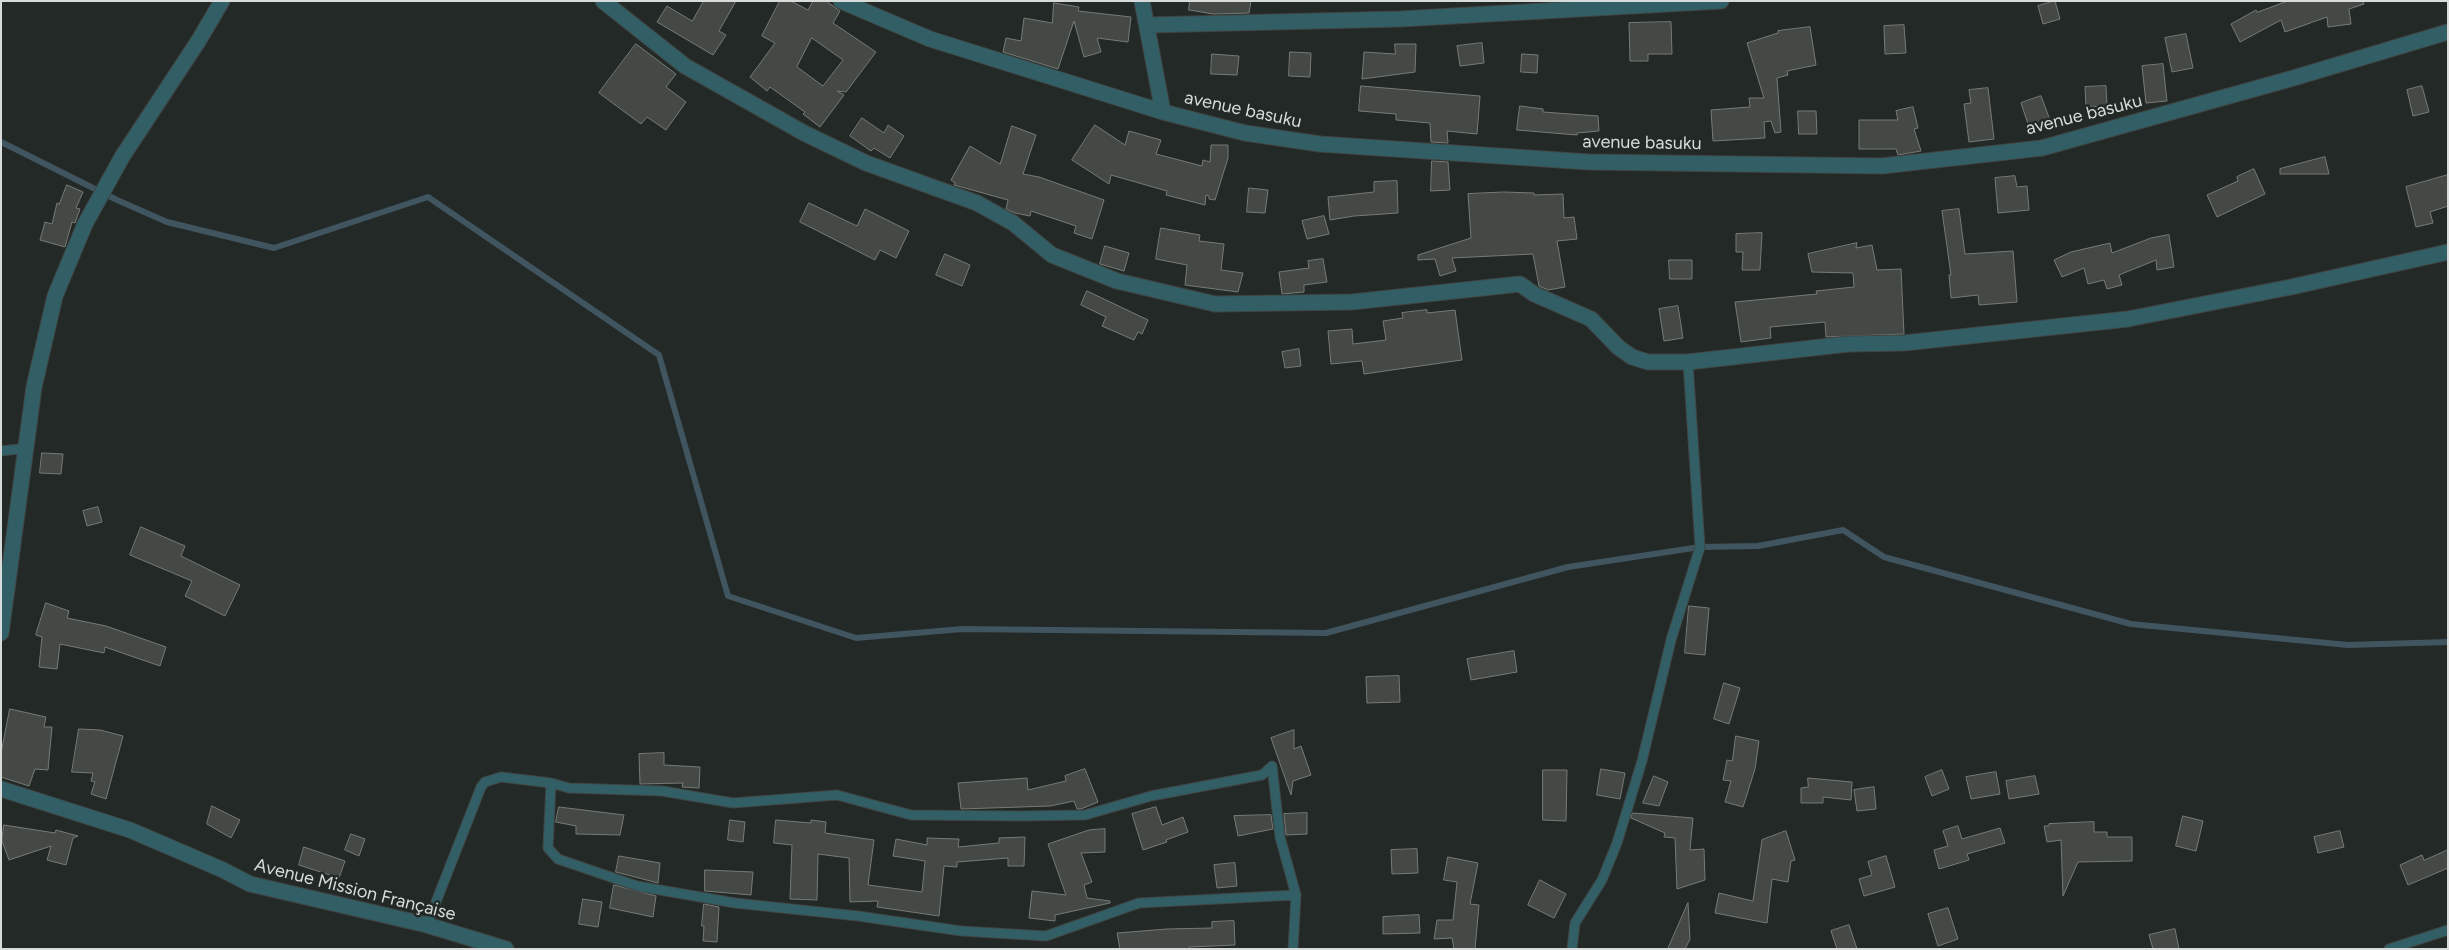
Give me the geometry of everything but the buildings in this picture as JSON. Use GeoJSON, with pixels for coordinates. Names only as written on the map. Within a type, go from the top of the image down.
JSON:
{"type":"FeatureCollection","features":[{"type":"Feature","properties":{"kind":"street"},"geometry":{"type":"LineString","coordinates":[[1,633],[28,448],[34,387],[55,296],[84,224],[122,157],[199,40],[222,1]]}},
{"type":"Feature","properties":{"kind":"street"},"geometry":{"type":"LineString","coordinates":[[603,1],[685,66],[804,133],[866,163],[977,203],[1013,223],[1052,255],[1117,281],[1215,304],[1352,302],[1520,284],[1534,294],[1590,319],[1618,347],[1632,357],[1648,362],[1688,362],[1848,344],[1904,343],[2128,319],[2291,287],[2448,252]]}},
{"type":"Feature","properties":{"kind":"street","name":"avenue basuku"},"geometry":{"type":"LineString","coordinates":[[842,1],[930,39],[1163,112],[1244,133],[1320,144],[1589,162],[1882,166],[2042,148],[2290,79],[2448,32]]}},
{"type":"Feature","properties":{"kind":"street"},"geometry":{"type":"LineString","coordinates":[[1142,1],[1163,112]]}},
{"type":"Feature","properties":{"kind":"street"},"geometry":{"type":"LineString","coordinates":[[1148,25],[1400,19],[1721,1]]}},
{"type":"Feature","properties":{"kind":"street","name":"Avenue Mission Française"},"geometry":{"type":"LineString","coordinates":[[1,789],[130,830],[223,870],[250,884],[427,925],[506,949]]}},
{"type":"Feature","properties":{"kind":"lane"},"geometry":{"type":"LineString","coordinates":[[1572,949],[1576,923],[1602,880],[1617,843],[1642,762],[1671,640],[1700,546],[1688,362]]}},
{"type":"Feature","properties":{"kind":"lane"},"geometry":{"type":"LineString","coordinates":[[1,451],[28,448]]}},
{"type":"Feature","properties":{"kind":"lane"},"geometry":{"type":"LineString","coordinates":[[427,925],[484,782],[501,777],[551,783],[569,788],[662,791],[732,803],[837,795],[911,815],[1085,814],[1151,796],[1262,775],[1272,766],[1280,837],[1296,895],[1293,949]]}},
{"type":"Feature","properties":{"kind":"lane"},"geometry":{"type":"LineString","coordinates":[[551,783],[548,848],[558,860],[638,886],[735,903],[858,916],[961,931],[1046,936],[1139,903],[1296,895]]}},
{"type":"Feature","properties":{"kind":"lane"},"geometry":{"type":"LineString","coordinates":[[2388,949],[2448,930]]}},
{"type":"Feature","properties":{"kind":"waterway"},"geometry":{"type":"LineString","coordinates":[[1,142],[117,200],[167,222],[274,248],[428,197],[659,355],[728,596],[856,638],[962,629],[1326,633],[1568,567],[1700,547],[1758,546],[1843,530],[1884,557],[2131,624],[2348,645],[2448,642]]}}]}
